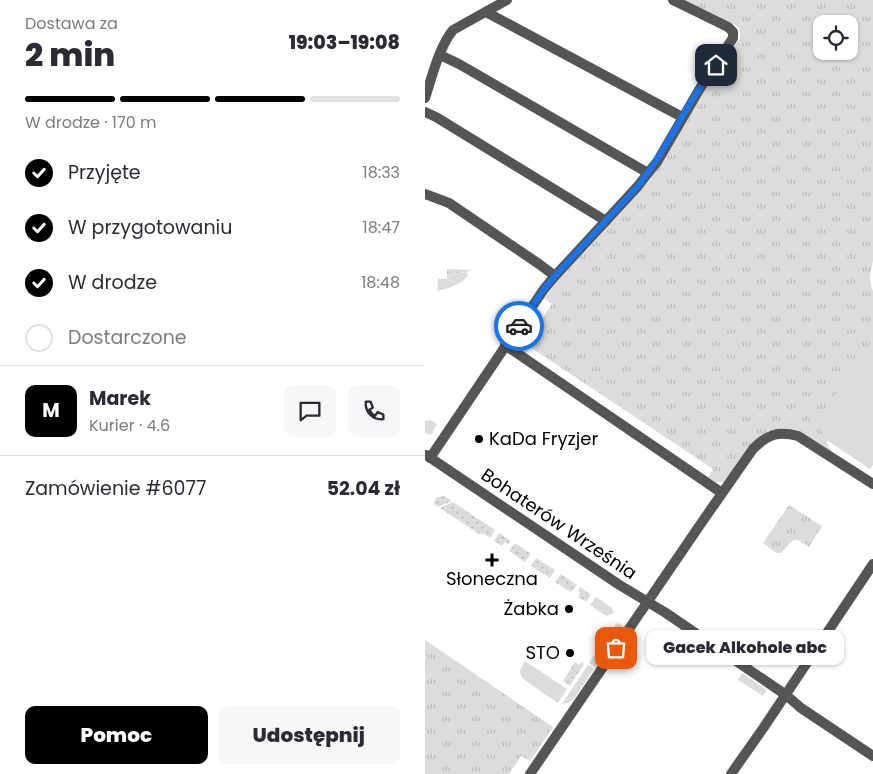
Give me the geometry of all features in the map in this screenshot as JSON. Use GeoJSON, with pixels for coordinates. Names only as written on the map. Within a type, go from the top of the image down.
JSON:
{"type":"FeatureCollection","features":[{"type":"Feature","properties":{"kind":"street"},"geometry":{"type":"LineString","coordinates":[[425,98],[445,42],[453,30],[507,0]]}},
{"type":"Feature","properties":{"kind":"street"},"geometry":{"type":"LineString","coordinates":[[428,456],[544,289],[648,173],[733,38],[733,32],[728,27],[673,0]]}},
{"type":"Feature","properties":{"kind":"street"},"geometry":{"type":"LineString","coordinates":[[486,12],[682,117]]}},
{"type":"Feature","properties":{"kind":"street"},"geometry":{"type":"LineString","coordinates":[[440,55],[648,173]]}},
{"type":"Feature","properties":{"kind":"street"},"geometry":{"type":"LineString","coordinates":[[425,112],[606,221]]}},
{"type":"Feature","properties":{"kind":"street"},"geometry":{"type":"LineString","coordinates":[[425,194],[449,203],[555,276]]}},
{"type":"Feature","properties":{"kind":"street"},"geometry":{"type":"LineString","coordinates":[[505,345],[722,493]]}},
{"type":"Feature","properties":{"kind":"street"},"geometry":{"type":"LineString","coordinates":[[531,774],[722,493],[753,449],[761,441],[779,433],[798,436],[873,484]]}},
{"type":"Feature","properties":{"kind":"street","name":"Bohaterów Września"},"geometry":{"type":"LineString","coordinates":[[428,456],[786,695],[801,708],[873,756]]}},
{"type":"Feature","properties":{"kind":"street"},"geometry":{"type":"LineString","coordinates":[[731,774],[873,564]]}},
{"type":"Feature","properties":{"kind":"green space"},"geometry":{"type":"Polygon","coordinates":[[[682,0],[873,0],[873,261],[870,284],[873,292],[873,340],[817,422],[832,453],[770,431],[758,438],[724,482],[716,482],[708,477],[713,469],[530,347],[525,354],[519,346],[519,338],[526,343],[552,304],[544,298],[650,180],[694,107],[740,38],[740,30],[737,26],[682,0]]]}},
{"type":"Feature","properties":{"kind":"green space"},"geometry":{"type":"Polygon","coordinates":[[[447,269],[472,270],[466,272],[467,277],[463,272],[447,276],[447,269]]]}},
{"type":"Feature","properties":{"kind":"green space"},"geometry":{"type":"Polygon","coordinates":[[[463,272],[467,277],[460,283],[437,291],[438,279],[447,279],[447,276],[463,272]]]}},
{"type":"Feature","properties":{"kind":"green space"},"geometry":{"type":"Polygon","coordinates":[[[870,280],[873,292],[873,465],[870,469],[828,441],[825,443],[773,428],[870,280]]]}},
{"type":"Feature","properties":{"kind":"green space"},"geometry":{"type":"Polygon","coordinates":[[[430,420],[437,424],[431,435],[425,433],[425,421],[430,420]]]}},
{"type":"Feature","properties":{"kind":"green space"},"geometry":{"type":"Polygon","coordinates":[[[445,496],[452,501],[438,507],[433,503],[437,497],[445,496]]]}},
{"type":"Feature","properties":{"kind":"green space"},"geometry":{"type":"Polygon","coordinates":[[[453,502],[495,530],[490,538],[484,534],[479,534],[440,508],[453,502]]]}},
{"type":"Feature","properties":{"kind":"green space"},"geometry":{"type":"Polygon","coordinates":[[[789,505],[822,526],[809,547],[796,540],[791,542],[781,553],[776,553],[763,543],[789,505]]]}},
{"type":"Feature","properties":{"kind":"green space"},"geometry":{"type":"Polygon","coordinates":[[[499,533],[511,541],[508,544],[505,542],[502,546],[494,541],[499,533]]]}},
{"type":"Feature","properties":{"kind":"green space"},"geometry":{"type":"Polygon","coordinates":[[[515,543],[531,554],[525,562],[509,551],[515,543]]]}},
{"type":"Feature","properties":{"kind":"green space"},"geometry":{"type":"Polygon","coordinates":[[[536,558],[555,570],[550,578],[531,566],[536,558]]]}},
{"type":"Feature","properties":{"kind":"green space"},"geometry":{"type":"Polygon","coordinates":[[[561,574],[577,585],[571,592],[555,582],[561,574]]]}},
{"type":"Feature","properties":{"kind":"green space"},"geometry":{"type":"Polygon","coordinates":[[[580,587],[591,595],[586,602],[578,597],[580,587]]]}},
{"type":"Feature","properties":{"kind":"green space"},"geometry":{"type":"Polygon","coordinates":[[[596,597],[612,608],[614,613],[606,616],[590,605],[596,597]]]}},
{"type":"Feature","properties":{"kind":"green space"},"geometry":{"type":"Polygon","coordinates":[[[619,623],[623,626],[613,643],[606,639],[616,624],[619,623]]]}},
{"type":"Feature","properties":{"kind":"green space"},"geometry":{"type":"Polygon","coordinates":[[[425,640],[553,727],[530,761],[521,756],[509,774],[425,774],[425,640]]]}},
{"type":"Feature","properties":{"kind":"green space"},"geometry":{"type":"Polygon","coordinates":[[[603,643],[610,648],[596,668],[589,663],[603,643]]]}},
{"type":"Feature","properties":{"kind":"green space"},"geometry":{"type":"Polygon","coordinates":[[[525,661],[567,689],[558,703],[523,679],[520,670],[525,661]]]}},
{"type":"Feature","properties":{"kind":"green space"},"geometry":{"type":"Polygon","coordinates":[[[575,662],[579,665],[582,662],[584,664],[570,686],[563,681],[575,662]]]}},
{"type":"Feature","properties":{"kind":"green space"},"geometry":{"type":"Polygon","coordinates":[[[588,665],[594,669],[574,699],[562,704],[588,665]]]}},
{"type":"Feature","properties":{"kind":"green space"},"geometry":{"type":"Polygon","coordinates":[[[742,673],[767,690],[763,696],[738,680],[742,673]]]}},
{"type":"Feature","properties":{"kind":"way so far"},"geometry":{"type":"LineString","coordinates":[[519,326],[505,345],[722,493],[616,648]]}},
{"type":"Feature","properties":{"kind":"place","name":"KaDa Fryzjer"},"geometry":{"type":"Point","coordinates":[479,439]}},
{"type":"Feature","properties":{"kind":"place","name":"Słoneczna"},"geometry":{"type":"Point","coordinates":[492,560]}},
{"type":"Feature","properties":{"kind":"place","name":"Żabka"},"geometry":{"type":"Point","coordinates":[569,609]}},
{"type":"Feature","properties":{"kind":"place","name":"Gacek Alkohole abc"},"geometry":{"type":"Point","coordinates":[616,648]}},
{"type":"Feature","properties":{"kind":"place","name":"STO"},"geometry":{"type":"Point","coordinates":[570,653]}},
{"type":"Feature","properties":{"kind":"route"},"geometry":{"type":"LineString","coordinates":[[519,326],[544,289],[638,186],[657,162],[682,117],[716,65]]}}]}
